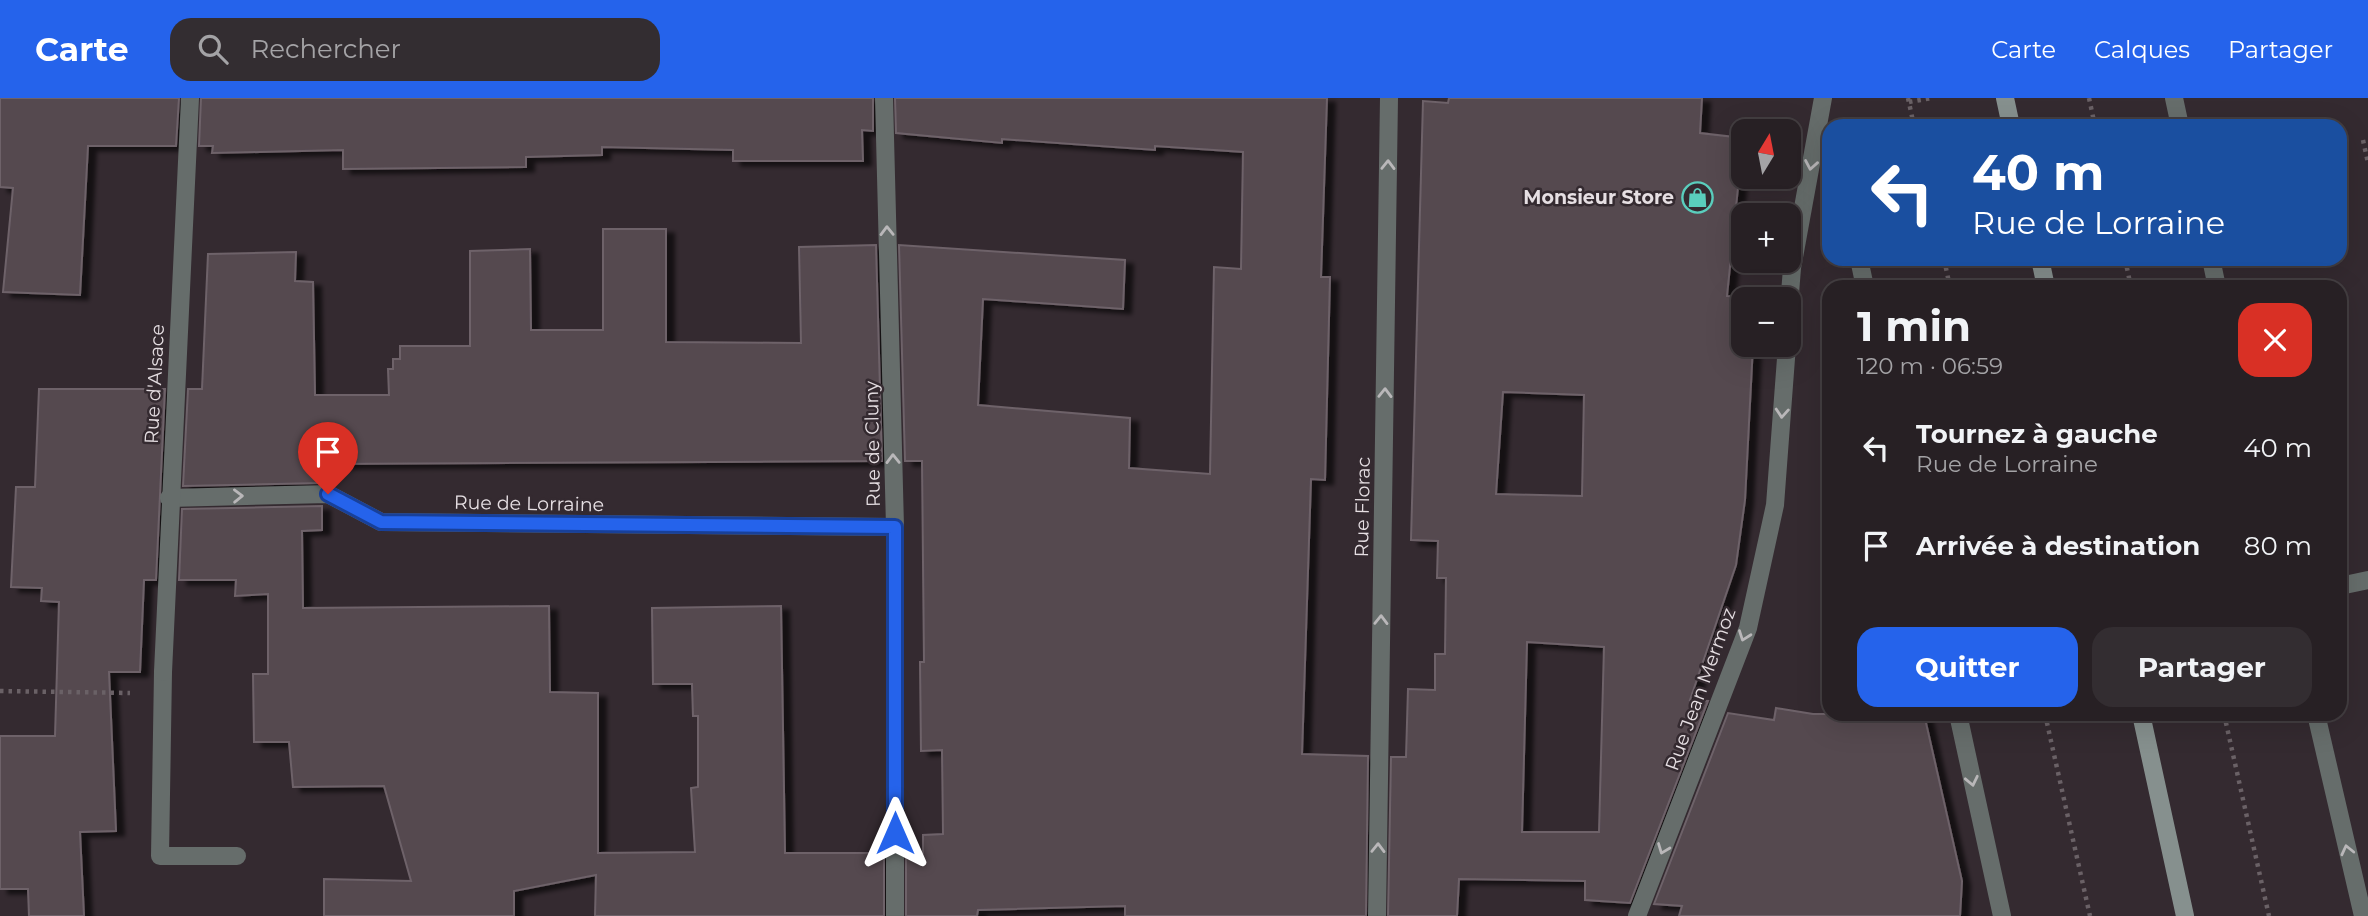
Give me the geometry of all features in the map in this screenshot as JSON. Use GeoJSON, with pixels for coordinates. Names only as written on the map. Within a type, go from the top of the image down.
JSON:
{"type":"FeatureCollection","features":[{"type":"Feature","properties":{"kind":"main road"},"geometry":{"type":"LineString","coordinates":[[2005,98],[2010,119]]}},
{"type":"Feature","properties":{"kind":"main road"},"geometry":{"type":"LineString","coordinates":[[2143,721],[2185,916]]}},
{"type":"Feature","properties":{"kind":"street","name":"Rue d'Alsace"},"geometry":{"type":"LineString","coordinates":[[190,98],[169,498],[160,856],[237,856]]}},
{"type":"Feature","properties":{"kind":"street","name":"Rue de Cluny"},"geometry":{"type":"LineString","coordinates":[[884,98],[895,527],[895,916]]}},
{"type":"Feature","properties":{"kind":"street","name":"Rue Florac"},"geometry":{"type":"LineString","coordinates":[[1377,916],[1389,98]]}},
{"type":"Feature","properties":{"kind":"street"},"geometry":{"type":"LineString","coordinates":[[1823,98],[1828,119]]}},
{"type":"Feature","properties":{"kind":"street"},"geometry":{"type":"LineString","coordinates":[[1791,287],[1823,98]]}},
{"type":"Feature","properties":{"kind":"street"},"geometry":{"type":"LineString","coordinates":[[2174,98],[2178,119]]}},
{"type":"Feature","properties":{"kind":"street","name":"Rue Jean Mermoz"},"geometry":{"type":"LineString","coordinates":[[1637,916],[1748,628],[1775,505],[1786,357]]}},
{"type":"Feature","properties":{"kind":"street","name":"Rue de Lorraine"},"geometry":{"type":"LineString","coordinates":[[169,498],[328,494],[381,522],[895,527]]}},
{"type":"Feature","properties":{"kind":"street"},"geometry":{"type":"LineString","coordinates":[[2347,584],[2368,580]]}},
{"type":"Feature","properties":{"kind":"street"},"geometry":{"type":"LineString","coordinates":[[1960,721],[2002,916]]}},
{"type":"Feature","properties":{"kind":"street"},"geometry":{"type":"LineString","coordinates":[[2318,721],[2363,916]]}},
{"type":"Feature","properties":{"kind":"path"},"geometry":{"type":"LineString","coordinates":[[1912,119],[1908,100],[1932,98]]}},
{"type":"Feature","properties":{"kind":"path"},"geometry":{"type":"LineString","coordinates":[[2089,98],[2094,119]]}},
{"type":"Feature","properties":{"kind":"path"},"geometry":{"type":"LineString","coordinates":[[2363,140],[2368,163]]}},
{"type":"Feature","properties":{"kind":"path"},"geometry":{"type":"LineString","coordinates":[[0,691],[162,694]]}},
{"type":"Feature","properties":{"kind":"path"},"geometry":{"type":"LineString","coordinates":[[2047,721],[2090,916]]}},
{"type":"Feature","properties":{"kind":"path"},"geometry":{"type":"LineString","coordinates":[[2226,721],[2269,916]]}},
{"type":"Feature","properties":{"kind":"building"},"geometry":{"type":"Polygon","coordinates":[[[0,98],[179,98],[176,146],[88,146],[80,295],[3,292],[13,188],[0,187],[0,98]]]}},
{"type":"Feature","properties":{"kind":"building"},"geometry":{"type":"Polygon","coordinates":[[[201,98],[873,98],[873,131],[862,130],[863,161],[733,161],[733,150],[602,147],[602,155],[526,157],[526,167],[343,169],[343,150],[212,153],[213,146],[199,146],[201,98]]]}},
{"type":"Feature","properties":{"kind":"building"},"geometry":{"type":"Polygon","coordinates":[[[895,98],[1327,98],[1321,277],[1330,277],[1325,480],[1311,479],[1302,754],[1368,756],[1366,916],[1125,916],[1125,906],[978,910],[977,916],[906,916],[906,853],[923,853],[923,835],[943,834],[942,750],[921,751],[920,662],[924,662],[922,461],[905,461],[899,245],[1125,260],[1123,309],[983,299],[978,405],[1130,418],[1129,468],[1210,474],[1214,267],[1241,269],[1243,152],[1155,146],[1155,150],[1002,139],[1002,143],[896,133],[895,98]]]}},
{"type":"Feature","properties":{"kind":"building"},"geometry":{"type":"Polygon","coordinates":[[[1449,98],[1702,98],[1700,133],[1731,137],[1731,189],[1738,189],[1736,203],[1731,203],[1731,256],[1727,296],[1731,296],[1731,357],[1752,357],[1745,500],[1736,565],[1690,700],[1708,701],[1630,903],[1585,900],[1585,881],[1459,879],[1457,916],[1388,916],[1391,757],[1406,757],[1408,689],[1435,690],[1435,654],[1445,654],[1446,578],[1437,578],[1438,541],[1411,540],[1423,101],[1448,103],[1449,98]],[[1503,392],[1496,494],[1582,496],[1584,395],[1503,392]],[[1527,642],[1522,832],[1599,832],[1604,647],[1527,642]]]}},
{"type":"Feature","properties":{"kind":"building"},"geometry":{"type":"Polygon","coordinates":[[[603,229],[666,229],[666,342],[801,343],[799,247],[876,245],[882,461],[322,464],[322,483],[183,486],[188,389],[202,389],[208,254],[296,252],[295,281],[313,282],[315,395],[389,395],[388,369],[393,369],[393,359],[400,359],[400,346],[470,346],[470,251],[530,249],[531,330],[603,330],[603,229]]]}},
{"type":"Feature","properties":{"kind":"building"},"geometry":{"type":"Polygon","coordinates":[[[39,389],[165,389],[156,580],[144,580],[140,672],[109,672],[116,831],[80,832],[84,916],[29,916],[28,889],[0,889],[0,736],[55,736],[59,602],[41,601],[42,588],[11,587],[16,487],[35,487],[39,389]]]}},
{"type":"Feature","properties":{"kind":"building"},"geometry":{"type":"Polygon","coordinates":[[[322,506],[322,530],[302,531],[303,608],[549,606],[550,692],[598,693],[598,853],[695,852],[691,788],[698,787],[698,716],[693,716],[692,684],[653,684],[652,608],[781,606],[785,853],[884,853],[884,916],[595,916],[596,875],[514,891],[514,916],[324,916],[324,879],[411,881],[384,786],[293,787],[289,742],[254,742],[253,674],[268,674],[268,594],[235,596],[236,580],[179,580],[182,509],[322,506]]]}},
{"type":"Feature","properties":{"kind":"building"},"geometry":{"type":"Polygon","coordinates":[[[1776,708],[1822,714],[1822,721],[1926,721],[1962,881],[1960,916],[1679,916],[1682,906],[1654,904],[1728,713],[1774,720],[1776,708]]]}},
{"type":"Feature","properties":{"kind":"place","name":"Monsieur Store"},"geometry":{"type":"Point","coordinates":[1697,197]}},
{"type":"Feature","properties":{"kind":"route"},"geometry":{"type":"LineString","coordinates":[[328,494],[381,522],[895,527],[895,833]]}}]}
